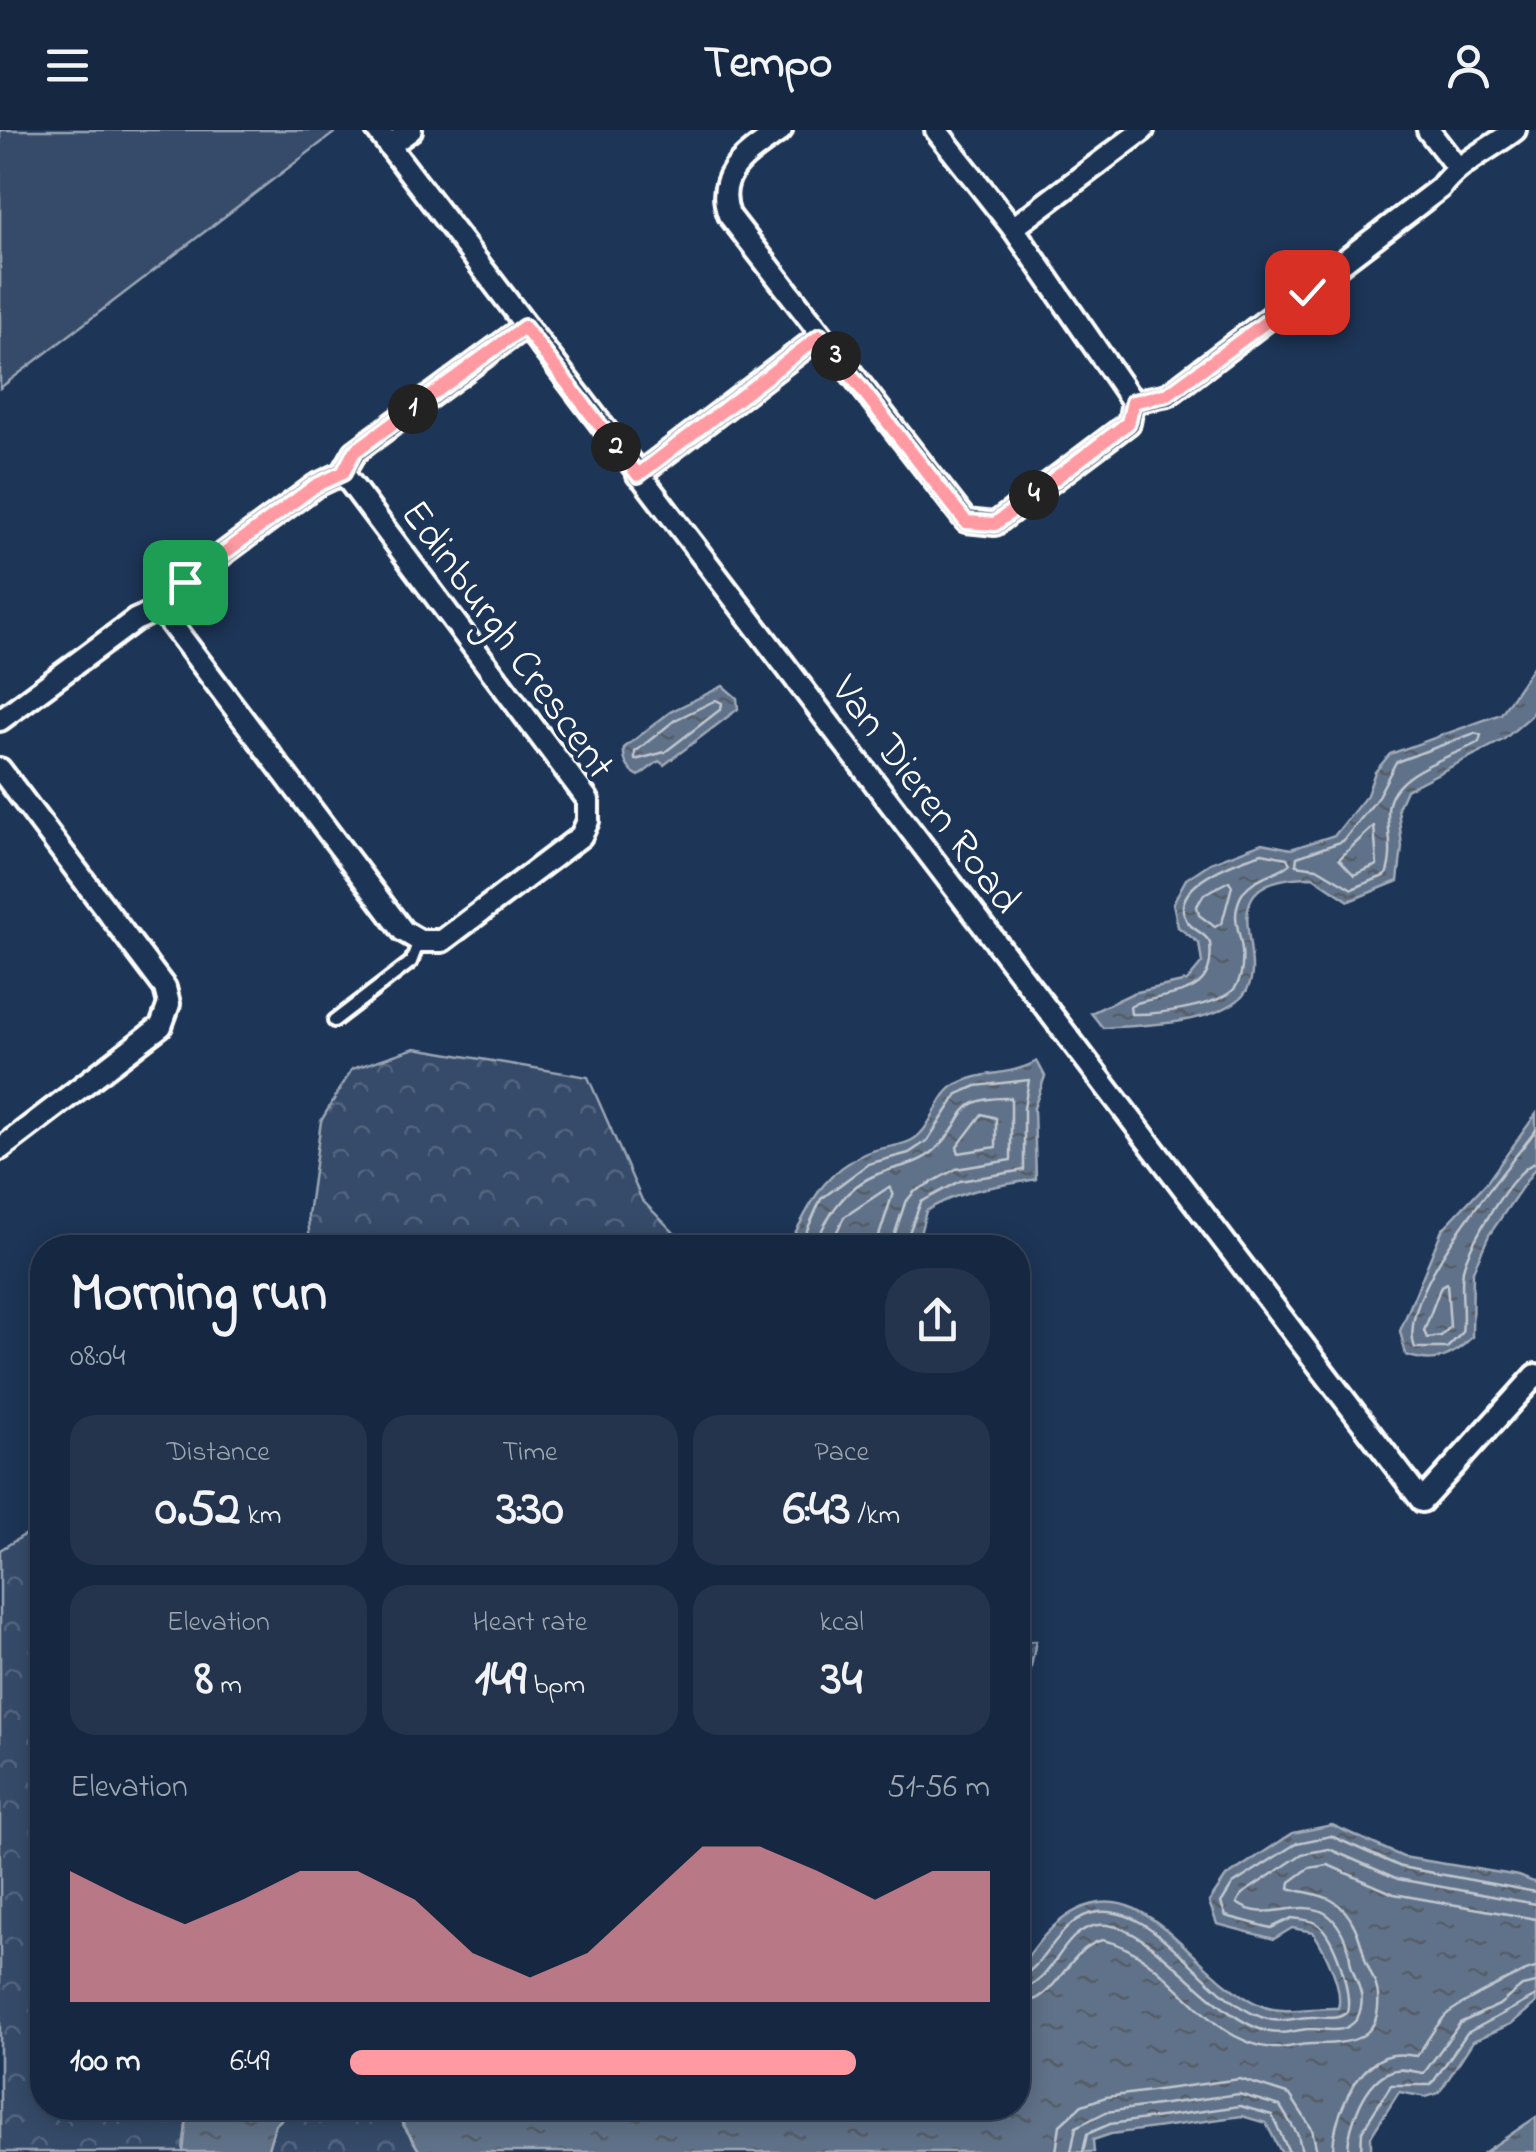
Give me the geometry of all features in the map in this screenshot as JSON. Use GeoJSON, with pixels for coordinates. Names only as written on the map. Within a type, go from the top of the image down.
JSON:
{"type":"FeatureCollection","features":[{"type":"Feature","properties":{"kind":"street"},"geometry":{"type":"LineString","coordinates":[[383,138],[411,130]]}},
{"type":"Feature","properties":{"kind":"street"},"geometry":{"type":"LineString","coordinates":[[781,130],[737,163],[727,178],[722,198],[728,215],[966,522],[995,524],[1128,423],[1133,402],[1012,228],[936,130]]}},
{"type":"Feature","properties":{"kind":"street"},"geometry":{"type":"LineString","coordinates":[[1012,228],[1143,130]]}},
{"type":"Feature","properties":{"kind":"street"},"geometry":{"type":"LineString","coordinates":[[1428,130],[1456,166]]}},
{"type":"Feature","properties":{"kind":"street"},"geometry":{"type":"LineString","coordinates":[[1133,402],[1168,394],[1440,188],[1456,166],[1480,156],[1515,130]]}},
{"type":"Feature","properties":{"kind":"street","name":"Van Dieren Road"},"geometry":{"type":"LineString","coordinates":[[383,138],[1422,1501],[1536,1374]]}},
{"type":"Feature","properties":{"kind":"street"},"geometry":{"type":"LineString","coordinates":[[0,720],[135,620],[160,609],[185,582],[315,486],[343,473],[354,452],[524,327]]}},
{"type":"Feature","properties":{"kind":"street"},"geometry":{"type":"LineString","coordinates":[[638,475],[820,336]]}},
{"type":"Feature","properties":{"kind":"street","name":"Edinburgh Crescent"},"geometry":{"type":"LineString","coordinates":[[343,473],[588,800],[588,822],[581,836],[442,941],[420,941]]}},
{"type":"Feature","properties":{"kind":"street"},"geometry":{"type":"LineString","coordinates":[[160,609],[403,931],[420,941]]}},
{"type":"Feature","properties":{"kind":"street"},"geometry":{"type":"LineString","coordinates":[[0,770],[165,988],[169,1004],[161,1026],[0,1149]]}},
{"type":"Feature","properties":{"kind":"lane"},"geometry":{"type":"LineString","coordinates":[[334,1020],[411,962],[420,941]]}},
{"type":"Feature","properties":{"kind":"green space"},"geometry":{"type":"Polygon","coordinates":[[[0,130],[338,130],[0,388],[0,130]]]}},
{"type":"Feature","properties":{"kind":"green space"},"geometry":{"type":"Polygon","coordinates":[[[415,1048],[588,1077],[642,1200],[676,1235],[309,1235],[308,1215],[321,1121],[352,1069],[415,1048]]]}},
{"type":"Feature","properties":{"kind":"green space"},"geometry":{"type":"Polygon","coordinates":[[[30,1531],[30,2120],[187,2120],[183,2152],[0,2152],[0,1550],[30,1531]]]}},
{"type":"Feature","properties":{"kind":"green space"},"geometry":{"type":"Polygon","coordinates":[[[1030,1641],[1036,1641],[1030,1672],[1030,1641]]]}},
{"type":"Feature","properties":{"kind":"green space"},"geometry":{"type":"Polygon","coordinates":[[[281,2120],[400,2120],[420,2152],[267,2152],[275,2125],[281,2120]]]}},
{"type":"Feature","properties":{"kind":"water"},"geometry":{"type":"Polygon","coordinates":[[[1536,662],[1536,705],[1531,716],[1503,740],[1406,790],[1398,808],[1402,847],[1398,881],[1349,901],[1313,877],[1277,881],[1257,892],[1248,907],[1252,967],[1249,986],[1237,1001],[1191,1019],[1103,1028],[1091,1013],[1133,993],[1187,981],[1202,963],[1199,943],[1178,927],[1173,903],[1186,879],[1210,863],[1262,843],[1291,849],[1335,835],[1367,795],[1375,772],[1390,754],[1501,714],[1536,662]]]}},
{"type":"Feature","properties":{"kind":"water"},"geometry":{"type":"Polygon","coordinates":[[[723,686],[737,698],[738,709],[664,765],[659,761],[639,776],[629,768],[624,748],[670,712],[723,686]]]}},
{"type":"Feature","properties":{"kind":"water"},"geometry":{"type":"Polygon","coordinates":[[[1037,1061],[1045,1076],[1034,1108],[1036,1179],[979,1190],[939,1204],[926,1211],[920,1235],[794,1235],[816,1195],[848,1163],[871,1151],[915,1138],[946,1093],[957,1084],[1037,1061]]]}},
{"type":"Feature","properties":{"kind":"water"},"geometry":{"type":"Polygon","coordinates":[[[1536,1114],[1536,1167],[1489,1235],[1473,1271],[1472,1337],[1442,1358],[1406,1355],[1400,1331],[1442,1230],[1487,1182],[1536,1114]]]}},
{"type":"Feature","properties":{"kind":"water"},"geometry":{"type":"Polygon","coordinates":[[[1332,1825],[1403,1857],[1519,1876],[1536,1883],[1536,2003],[1511,2024],[1473,2041],[1439,2093],[1426,2097],[1399,2092],[1371,2136],[1371,2152],[1281,2152],[1266,2123],[1242,2116],[1111,2134],[1093,2140],[1094,2152],[420,2152],[400,2120],[1030,2120],[1030,1954],[1064,1918],[1090,1905],[1105,1902],[1135,1909],[1168,1931],[1228,1986],[1262,2006],[1289,2010],[1338,2008],[1336,1980],[1313,1932],[1292,1928],[1274,1939],[1217,1924],[1209,1902],[1226,1877],[1293,1833],[1332,1825]]]}},
{"type":"Feature","properties":{"kind":"water"},"geometry":{"type":"Polygon","coordinates":[[[1536,2117],[1536,2152],[1485,2152],[1536,2117]]]}},
{"type":"Feature","properties":{"kind":"water"},"geometry":{"type":"Polygon","coordinates":[[[187,2120],[281,2120],[275,2125],[267,2152],[183,2152],[187,2120]]]}},
{"type":"Feature","properties":{"kind":"route"},"geometry":{"type":"LineString","coordinates":[[185,582],[315,486],[343,473],[354,452],[524,327],[638,475],[820,336],[966,522],[980,525],[995,524],[1128,423],[1133,402],[1168,394],[1307,292]]}}]}
